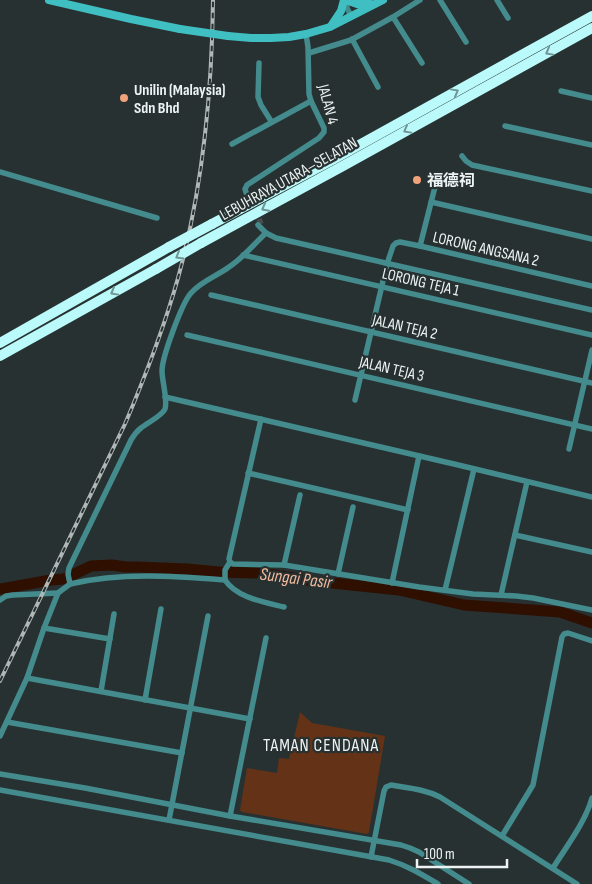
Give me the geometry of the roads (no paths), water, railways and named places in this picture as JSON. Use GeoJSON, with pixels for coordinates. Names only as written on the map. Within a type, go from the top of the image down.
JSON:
{"type":"FeatureCollection","features":[{"type":"Feature","properties":{"kind":"highway","name":"LEBUHRAYA UTARA–SELATAN"},"geometry":{"type":"LineString","coordinates":[[0,343],[169,247],[334,159],[592,16]]}},
{"type":"Feature","properties":{"kind":"highway","name":"LEBUHRAYA UTARA–SELATAN"},"geometry":{"type":"LineString","coordinates":[[0,356],[201,242],[592,28]]}},
{"type":"Feature","properties":{"kind":"highway"},"geometry":{"type":"LineString","coordinates":[[0,337],[113,275],[157,254]]}},
{"type":"Feature","properties":{"kind":"main road"},"geometry":{"type":"LineString","coordinates":[[49,0],[180,30],[251,38],[289,37],[306,34],[330,27],[380,1]]}},
{"type":"Feature","properties":{"kind":"main road"},"geometry":{"type":"LineString","coordinates":[[330,27],[346,1],[364,5],[380,1]]}},
{"type":"Feature","properties":{"kind":"street"},"geometry":{"type":"LineString","coordinates":[[308,53],[352,39],[420,0]]}},
{"type":"Feature","properties":{"kind":"street"},"geometry":{"type":"LineString","coordinates":[[440,0],[466,42]]}},
{"type":"Feature","properties":{"kind":"street"},"geometry":{"type":"LineString","coordinates":[[497,0],[508,18]]}},
{"type":"Feature","properties":{"kind":"street"},"geometry":{"type":"LineString","coordinates":[[346,1],[347,8],[354,15]]}},
{"type":"Feature","properties":{"kind":"street"},"geometry":{"type":"LineString","coordinates":[[393,17],[422,63]]}},
{"type":"Feature","properties":{"kind":"street","name":"JALAN 4"},"geometry":{"type":"LineString","coordinates":[[248,197],[245,188],[250,183],[322,135],[324,128],[311,101],[308,86],[306,34]]}},
{"type":"Feature","properties":{"kind":"street"},"geometry":{"type":"LineString","coordinates":[[352,39],[378,87]]}},
{"type":"Feature","properties":{"kind":"street"},"geometry":{"type":"LineString","coordinates":[[259,63],[258,98],[271,121]]}},
{"type":"Feature","properties":{"kind":"street"},"geometry":{"type":"LineString","coordinates":[[562,91],[592,98]]}},
{"type":"Feature","properties":{"kind":"street"},"geometry":{"type":"LineString","coordinates":[[232,144],[271,121],[311,101]]}},
{"type":"Feature","properties":{"kind":"street"},"geometry":{"type":"LineString","coordinates":[[506,126],[592,145]]}},
{"type":"Feature","properties":{"kind":"street"},"geometry":{"type":"LineString","coordinates":[[462,156],[472,165],[592,191]]}},
{"type":"Feature","properties":{"kind":"street"},"geometry":{"type":"LineString","coordinates":[[0,172],[157,218]]}},
{"type":"Feature","properties":{"kind":"street"},"geometry":{"type":"LineString","coordinates":[[420,246],[437,179]]}},
{"type":"Feature","properties":{"kind":"street"},"geometry":{"type":"LineString","coordinates":[[431,202],[592,239]]}},
{"type":"Feature","properties":{"kind":"street"},"geometry":{"type":"LineString","coordinates":[[0,736],[27,678],[58,593],[69,579],[69,568],[131,440],[141,428],[165,410],[163,364],[185,302],[201,284],[230,267],[243,255],[262,227],[276,238],[592,310]]}},
{"type":"Feature","properties":{"kind":"street","name":"LORONG ANGSANA 2"},"geometry":{"type":"LineString","coordinates":[[388,264],[393,246],[400,242],[592,286]]}},
{"type":"Feature","properties":{"kind":"street","name":"LORONG TEJA 1"},"geometry":{"type":"LineString","coordinates":[[243,255],[592,334]]}},
{"type":"Feature","properties":{"kind":"street"},"geometry":{"type":"LineString","coordinates":[[355,400],[388,264]]}},
{"type":"Feature","properties":{"kind":"street","name":"JALAN TEJA 2"},"geometry":{"type":"LineString","coordinates":[[211,295],[592,383]]}},
{"type":"Feature","properties":{"kind":"street","name":"JALAN TEJA 3"},"geometry":{"type":"LineString","coordinates":[[187,335],[592,429]]}},
{"type":"Feature","properties":{"kind":"street"},"geometry":{"type":"LineString","coordinates":[[569,449],[592,350]]}},
{"type":"Feature","properties":{"kind":"street"},"geometry":{"type":"LineString","coordinates":[[165,397],[592,497]]}},
{"type":"Feature","properties":{"kind":"street"},"geometry":{"type":"LineString","coordinates":[[225,575],[230,562],[229,559],[261,419]]}},
{"type":"Feature","properties":{"kind":"street"},"geometry":{"type":"LineString","coordinates":[[392,583],[420,456]]}},
{"type":"Feature","properties":{"kind":"street"},"geometry":{"type":"LineString","coordinates":[[446,590],[474,468]]}},
{"type":"Feature","properties":{"kind":"street"},"geometry":{"type":"LineString","coordinates":[[248,473],[408,510]]}},
{"type":"Feature","properties":{"kind":"street"},"geometry":{"type":"LineString","coordinates":[[501,595],[527,482]]}},
{"type":"Feature","properties":{"kind":"street"},"geometry":{"type":"LineString","coordinates":[[284,565],[300,495]]}},
{"type":"Feature","properties":{"kind":"street"},"geometry":{"type":"LineString","coordinates":[[338,574],[353,507]]}},
{"type":"Feature","properties":{"kind":"street"},"geometry":{"type":"LineString","coordinates":[[515,535],[592,552]]}},
{"type":"Feature","properties":{"kind":"street"},"geometry":{"type":"LineString","coordinates":[[230,562],[233,564],[284,565],[392,583],[473,594],[541,600],[592,610]]}},
{"type":"Feature","properties":{"kind":"street"},"geometry":{"type":"LineString","coordinates":[[69,579],[225,575]]}},
{"type":"Feature","properties":{"kind":"street"},"geometry":{"type":"LineString","coordinates":[[225,575],[234,590],[262,602],[284,607]]}},
{"type":"Feature","properties":{"kind":"street"},"geometry":{"type":"LineString","coordinates":[[0,600],[13,594],[58,593]]}},
{"type":"Feature","properties":{"kind":"street"},"geometry":{"type":"LineString","coordinates":[[144,700],[161,609]]}},
{"type":"Feature","properties":{"kind":"street"},"geometry":{"type":"LineString","coordinates":[[101,692],[114,614]]}},
{"type":"Feature","properties":{"kind":"street"},"geometry":{"type":"LineString","coordinates":[[169,820],[208,616]]}},
{"type":"Feature","properties":{"kind":"street"},"geometry":{"type":"LineString","coordinates":[[44,628],[110,639]]}},
{"type":"Feature","properties":{"kind":"street"},"geometry":{"type":"LineString","coordinates":[[502,836],[533,785],[562,637],[568,633],[592,641]]}},
{"type":"Feature","properties":{"kind":"street"},"geometry":{"type":"LineString","coordinates":[[230,816],[266,638]]}},
{"type":"Feature","properties":{"kind":"street"},"geometry":{"type":"LineString","coordinates":[[27,678],[250,719]]}},
{"type":"Feature","properties":{"kind":"street"},"geometry":{"type":"LineString","coordinates":[[7,722],[182,753]]}},
{"type":"Feature","properties":{"kind":"street"},"geometry":{"type":"LineString","coordinates":[[0,774],[410,848],[469,884]]}},
{"type":"Feature","properties":{"kind":"street"},"geometry":{"type":"LineString","coordinates":[[371,857],[384,791],[386,787],[391,785],[432,793],[577,884]]}},
{"type":"Feature","properties":{"kind":"street"},"geometry":{"type":"LineString","coordinates":[[0,790],[371,857],[405,865],[438,884]]}},
{"type":"Feature","properties":{"kind":"street"},"geometry":{"type":"LineString","coordinates":[[553,868],[585,817],[592,798]]}},
{"type":"Feature","properties":{"kind":"waterway","name":"Sungai Pasir"},"geometry":{"type":"LineString","coordinates":[[0,589],[64,579],[91,566],[112,565],[261,573],[313,581],[399,590],[464,605],[560,612],[592,623]]}},
{"type":"Feature","properties":{"kind":"tunnel"},"geometry":{"type":"LineString","coordinates":[[256,211],[261,224]]}},
{"type":"Feature","properties":{"kind":"railway"},"geometry":{"type":"LineString","coordinates":[[0,681],[125,424],[154,352],[173,297],[187,244],[205,140],[211,70],[213,0]]}},
{"type":"Feature","properties":{"kind":"place","name":"Unilin (Malaysia) Sdn Bhd"},"geometry":{"type":"Point","coordinates":[124,98]}},
{"type":"Feature","properties":{"kind":"place","name":"福德祠"},"geometry":{"type":"Point","coordinates":[417,180]}},
{"type":"Feature","properties":{"kind":"district","name":"TAMAN CENDANA"},"geometry":{"type":"Point","coordinates":[321,745]}}]}
